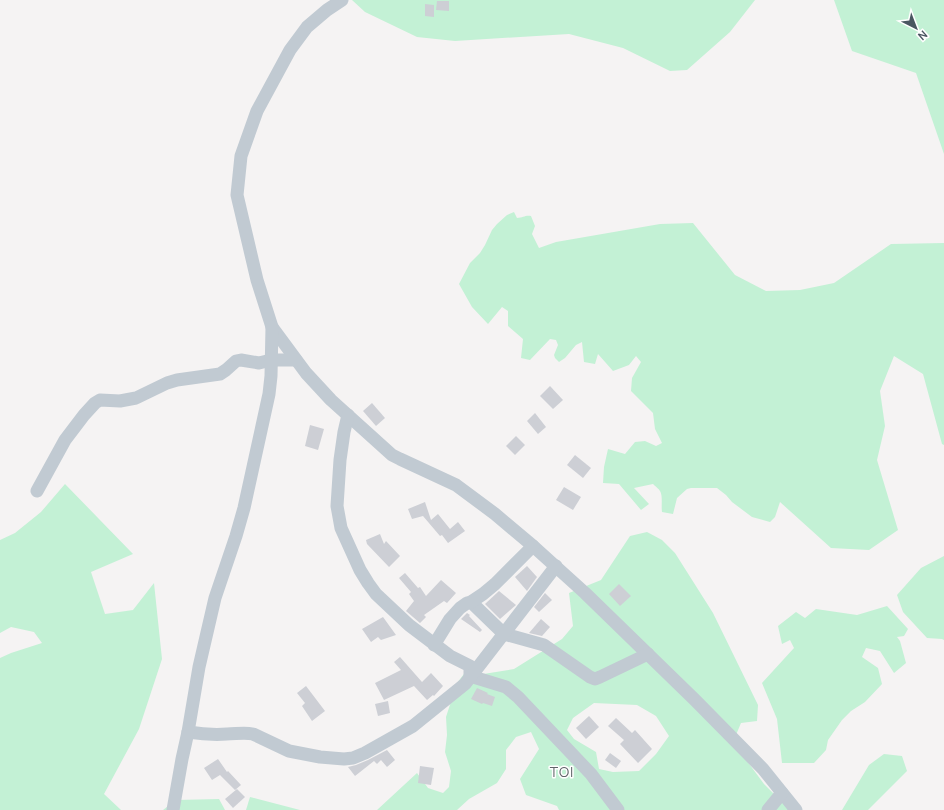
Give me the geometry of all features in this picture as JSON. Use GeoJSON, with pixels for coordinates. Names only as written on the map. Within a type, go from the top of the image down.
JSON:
{"type":"FeatureCollection","features":[{"type":"Feature","properties":{"kind":"street"},"geometry":{"type":"LineString","coordinates":[[342,0],[327,10],[307,27],[290,50],[257,111],[241,156],[237,194],[257,280],[272,327],[306,373],[331,400],[392,455],[456,485],[495,514],[556,566],[648,654],[763,769],[796,810]]}},
{"type":"Feature","properties":{"kind":"street"},"geometry":{"type":"LineString","coordinates":[[173,810],[199,667],[215,598],[244,508],[269,394],[272,327]]}},
{"type":"Feature","properties":{"kind":"street"},"geometry":{"type":"LineString","coordinates":[[37,491],[65,440],[84,415],[95,403],[100,400],[120,401],[136,398],[167,383],[177,380],[220,374],[236,361],[241,360],[259,363],[271,360],[296,360]]}},
{"type":"Feature","properties":{"kind":"street"},"geometry":{"type":"LineString","coordinates":[[348,415],[340,460],[337,506],[341,528],[360,570],[376,594],[409,625],[434,645],[470,666],[470,676]]}},
{"type":"Feature","properties":{"kind":"street"},"geometry":{"type":"LineString","coordinates":[[434,645],[450,619],[460,608],[496,584],[533,546]]}},
{"type":"Feature","properties":{"kind":"street"},"geometry":{"type":"LineString","coordinates":[[188,732],[205,734],[253,734],[289,751],[320,757],[344,759],[353,758],[365,753],[413,726],[465,684],[556,566]]}},
{"type":"Feature","properties":{"kind":"street"},"geometry":{"type":"LineString","coordinates":[[471,602],[504,634],[544,645],[595,679],[648,654]]}},
{"type":"Feature","properties":{"kind":"street"},"geometry":{"type":"LineString","coordinates":[[470,676],[506,687],[518,697],[591,774],[618,810]]}},
{"type":"Feature","properties":{"kind":"street"},"geometry":{"type":"LineString","coordinates":[[768,810],[782,793]]}},
{"type":"Feature","properties":{"kind":"green space"},"geometry":{"type":"Polygon","coordinates":[[[352,0],[755,0],[730,32],[687,70],[670,71],[623,48],[569,34],[455,41],[417,37],[365,12],[352,0]]]}},
{"type":"Feature","properties":{"kind":"green space"},"geometry":{"type":"Polygon","coordinates":[[[834,0],[944,0],[944,154],[916,73],[852,51],[834,0]]]}},
{"type":"Feature","properties":{"kind":"green space"},"geometry":{"type":"Polygon","coordinates":[[[514,212],[517,218],[531,216],[535,226],[532,234],[539,248],[556,242],[660,224],[693,223],[735,275],[766,291],[800,290],[834,283],[891,244],[944,243],[944,445],[942,444],[923,374],[894,356],[880,391],[885,426],[877,460],[898,530],[869,550],[831,548],[780,502],[775,517],[770,522],[752,517],[732,502],[717,488],[691,488],[687,489],[677,498],[673,514],[662,512],[661,493],[653,484],[634,488],[649,504],[641,510],[619,484],[603,483],[604,467],[608,449],[625,454],[635,442],[645,441],[656,446],[662,443],[655,429],[653,413],[631,391],[632,378],[641,362],[636,356],[629,365],[613,371],[598,354],[595,364],[584,362],[582,342],[576,345],[565,358],[559,362],[554,355],[558,345],[556,340],[550,339],[530,360],[521,358],[523,339],[508,326],[508,311],[502,307],[488,324],[472,307],[459,284],[470,263],[480,253],[485,245],[492,230],[507,215],[514,212]]]}},
{"type":"Feature","properties":{"kind":"green space"},"geometry":{"type":"Polygon","coordinates":[[[65,484],[133,554],[91,572],[105,614],[133,610],[154,583],[162,659],[139,729],[104,794],[121,810],[0,810],[0,658],[42,643],[34,632],[11,627],[0,633],[0,540],[15,533],[41,512],[65,484]]]}},
{"type":"Feature","properties":{"kind":"green space"},"geometry":{"type":"Polygon","coordinates":[[[647,532],[662,540],[675,553],[713,613],[758,705],[757,721],[741,723],[733,742],[764,784],[790,810],[559,810],[557,806],[526,795],[520,779],[539,749],[531,732],[516,737],[506,750],[506,769],[497,783],[469,799],[457,810],[377,810],[417,773],[428,788],[443,793],[449,787],[451,771],[445,752],[447,735],[446,717],[457,683],[470,666],[471,676],[514,669],[562,639],[573,626],[569,593],[601,580],[630,536],[647,532]],[[594,703],[573,718],[567,730],[574,739],[596,752],[599,769],[613,772],[639,771],[656,754],[669,736],[656,716],[637,705],[594,703]]]}},
{"type":"Feature","properties":{"kind":"green space"},"geometry":{"type":"Polygon","coordinates":[[[944,556],[944,640],[927,638],[903,612],[897,595],[921,568],[944,556]]]}},
{"type":"Feature","properties":{"kind":"green space"},"geometry":{"type":"Polygon","coordinates":[[[887,606],[908,629],[904,636],[897,637],[900,641],[906,663],[894,673],[880,651],[866,648],[862,657],[878,668],[882,684],[865,702],[851,711],[842,720],[828,740],[826,750],[814,763],[782,763],[777,719],[762,683],[794,648],[790,640],[782,644],[778,626],[796,612],[805,618],[816,609],[857,615],[887,606]]]}},
{"type":"Feature","properties":{"kind":"green space"},"geometry":{"type":"Polygon","coordinates":[[[884,754],[902,756],[907,771],[868,810],[842,810],[869,765],[884,754]]]}},
{"type":"Feature","properties":{"kind":"green space"},"geometry":{"type":"Polygon","coordinates":[[[250,797],[300,810],[246,810],[250,797]]]}},
{"type":"Feature","properties":{"kind":"green space"},"geometry":{"type":"Polygon","coordinates":[[[219,799],[225,810],[163,810],[176,800],[219,799]]]}},
{"type":"Feature","properties":{"kind":"building"},"geometry":{"type":"Polygon","coordinates":[[[437,1],[449,1],[449,11],[436,10],[437,1]]]}},
{"type":"Feature","properties":{"kind":"building"},"geometry":{"type":"Polygon","coordinates":[[[425,4],[434,5],[434,17],[425,16],[425,4]]]}},
{"type":"Feature","properties":{"kind":"building"},"geometry":{"type":"Polygon","coordinates":[[[550,386],[563,400],[553,409],[540,396],[550,386]]]}},
{"type":"Feature","properties":{"kind":"building"},"geometry":{"type":"Polygon","coordinates":[[[372,403],[385,418],[376,426],[363,411],[372,403]]]}},
{"type":"Feature","properties":{"kind":"building"},"geometry":{"type":"Polygon","coordinates":[[[535,413],[546,427],[538,434],[527,421],[535,413]]]}},
{"type":"Feature","properties":{"kind":"building"},"geometry":{"type":"Polygon","coordinates":[[[310,425],[324,429],[318,450],[305,446],[310,425]]]}},
{"type":"Feature","properties":{"kind":"building"},"geometry":{"type":"Polygon","coordinates":[[[516,436],[525,445],[515,455],[506,446],[516,436]]]}},
{"type":"Feature","properties":{"kind":"building"},"geometry":{"type":"Polygon","coordinates":[[[575,455],[591,468],[583,478],[567,465],[575,455]]]}},
{"type":"Feature","properties":{"kind":"building"},"geometry":{"type":"Polygon","coordinates":[[[564,487],[581,497],[573,510],[556,500],[564,487]]]}},
{"type":"Feature","properties":{"kind":"building"},"geometry":{"type":"Polygon","coordinates":[[[425,502],[431,520],[438,514],[450,529],[458,522],[465,531],[448,543],[423,516],[412,519],[408,509],[425,502]]]}},
{"type":"Feature","properties":{"kind":"building"},"geometry":{"type":"Polygon","coordinates":[[[380,534],[384,544],[386,541],[400,556],[389,567],[367,544],[366,540],[380,534]]]}},
{"type":"Feature","properties":{"kind":"building"},"geometry":{"type":"Polygon","coordinates":[[[527,566],[537,577],[527,591],[515,577],[527,566]]]}},
{"type":"Feature","properties":{"kind":"building"},"geometry":{"type":"Polygon","coordinates":[[[405,573],[418,588],[420,587],[426,596],[441,580],[456,593],[447,603],[444,601],[424,615],[426,617],[420,623],[406,611],[414,601],[409,594],[411,592],[399,578],[405,573]]]}},
{"type":"Feature","properties":{"kind":"building"},"geometry":{"type":"Polygon","coordinates":[[[619,584],[631,596],[620,606],[609,594],[619,584]]]}},
{"type":"Feature","properties":{"kind":"building"},"geometry":{"type":"Polygon","coordinates":[[[499,591],[516,605],[500,619],[485,604],[499,591]]]}},
{"type":"Feature","properties":{"kind":"building"},"geometry":{"type":"Polygon","coordinates":[[[545,593],[552,600],[539,612],[534,607],[545,593]]]}},
{"type":"Feature","properties":{"kind":"building"},"geometry":{"type":"Polygon","coordinates":[[[467,613],[482,630],[480,632],[461,619],[467,613]]]}},
{"type":"Feature","properties":{"kind":"building"},"geometry":{"type":"Polygon","coordinates":[[[383,617],[396,635],[381,640],[378,637],[371,642],[362,629],[383,617]]]}},
{"type":"Feature","properties":{"kind":"building"},"geometry":{"type":"Polygon","coordinates":[[[541,619],[550,627],[542,636],[529,633],[541,619]]]}},
{"type":"Feature","properties":{"kind":"building"},"geometry":{"type":"Polygon","coordinates":[[[400,657],[422,682],[431,673],[443,686],[434,696],[433,695],[427,700],[414,686],[384,700],[375,683],[401,670],[394,662],[400,657]]]}},
{"type":"Feature","properties":{"kind":"building"},"geometry":{"type":"Polygon","coordinates":[[[306,686],[325,711],[312,721],[302,706],[305,703],[297,693],[306,686]]]}},
{"type":"Feature","properties":{"kind":"building"},"geometry":{"type":"Polygon","coordinates":[[[477,688],[495,697],[492,706],[482,704],[471,699],[477,688]]]}},
{"type":"Feature","properties":{"kind":"building"},"geometry":{"type":"Polygon","coordinates":[[[388,701],[390,713],[378,716],[375,704],[388,701]]]}},
{"type":"Feature","properties":{"kind":"building"},"geometry":{"type":"Polygon","coordinates":[[[589,716],[599,727],[586,739],[576,728],[589,716]]]}},
{"type":"Feature","properties":{"kind":"building"},"geometry":{"type":"Polygon","coordinates":[[[616,718],[632,733],[635,730],[652,749],[638,763],[620,744],[624,740],[608,726],[616,718]]]}},
{"type":"Feature","properties":{"kind":"building"},"geometry":{"type":"Polygon","coordinates":[[[387,750],[395,760],[387,767],[381,760],[377,764],[374,761],[355,776],[348,767],[368,760],[387,750]]]}},
{"type":"Feature","properties":{"kind":"building"},"geometry":{"type":"Polygon","coordinates":[[[610,753],[621,761],[616,768],[605,760],[610,753]]]}},
{"type":"Feature","properties":{"kind":"building"},"geometry":{"type":"Polygon","coordinates":[[[218,759],[227,772],[228,771],[241,785],[235,790],[220,775],[212,780],[204,768],[218,759]]]}},
{"type":"Feature","properties":{"kind":"building"},"geometry":{"type":"Polygon","coordinates":[[[420,766],[434,768],[431,785],[418,783],[420,766]]]}},
{"type":"Feature","properties":{"kind":"building"},"geometry":{"type":"Polygon","coordinates":[[[237,789],[245,797],[233,808],[225,799],[237,789]]]}},
{"type":"Feature","properties":{"kind":"district","name":"TOI"},"geometry":{"type":"Point","coordinates":[562,771]}}]}
